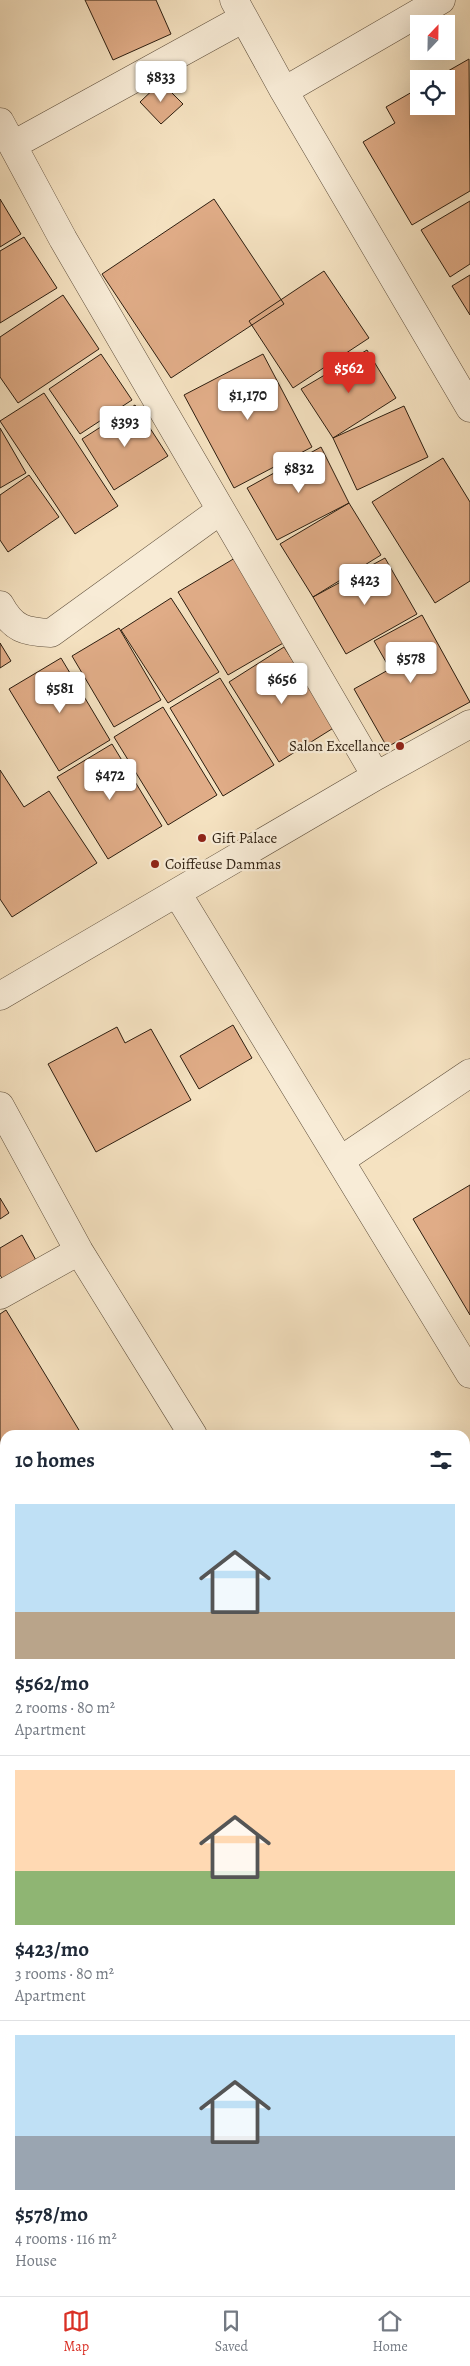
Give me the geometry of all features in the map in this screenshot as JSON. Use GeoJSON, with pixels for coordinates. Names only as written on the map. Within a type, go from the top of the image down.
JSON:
{"type":"FeatureCollection","features":[{"type":"Feature","properties":{"kind":"street"},"geometry":{"type":"LineString","coordinates":[[284,91],[441,0]]}},
{"type":"Feature","properties":{"kind":"street"},"geometry":{"type":"LineString","coordinates":[[376,776],[63,239],[6,134],[239,9],[284,91],[470,408]]}},
{"type":"Feature","properties":{"kind":"street"},"geometry":{"type":"LineString","coordinates":[[0,605],[8,620],[28,632],[51,633],[221,510]]}},
{"type":"Feature","properties":{"kind":"street"},"geometry":{"type":"LineString","coordinates":[[0,996],[376,776],[470,724]]}},
{"type":"Feature","properties":{"kind":"street"},"geometry":{"type":"LineString","coordinates":[[177,893],[470,1374]]}},
{"type":"Feature","properties":{"kind":"street"},"geometry":{"type":"LineString","coordinates":[[341,1160],[470,1073]]}},
{"type":"Feature","properties":{"kind":"street"},"geometry":{"type":"LineString","coordinates":[[0,1106],[79,1251],[190,1430]]}},
{"type":"Feature","properties":{"kind":"street"},"geometry":{"type":"LineString","coordinates":[[0,1295],[79,1251]]}},
{"type":"Feature","properties":{"kind":"building"},"geometry":{"type":"Polygon","coordinates":[[[85,0],[156,0],[171,34],[113,60],[85,0]]]}},
{"type":"Feature","properties":{"kind":"building"},"geometry":{"type":"Polygon","coordinates":[[[469,59],[470,191],[412,225],[363,142],[395,123],[386,107],[410,93],[410,115],[455,115],[455,70],[450,70],[469,59]]]}},
{"type":"Feature","properties":{"kind":"building"},"geometry":{"type":"Polygon","coordinates":[[[161,82],[183,104],[161,124],[140,102],[161,82]]]}},
{"type":"Feature","properties":{"kind":"building"},"geometry":{"type":"Polygon","coordinates":[[[0,199],[21,234],[0,247],[0,199]]]}},
{"type":"Feature","properties":{"kind":"building"},"geometry":{"type":"Polygon","coordinates":[[[214,199],[284,304],[171,378],[102,274],[214,199]]]}},
{"type":"Feature","properties":{"kind":"building"},"geometry":{"type":"Polygon","coordinates":[[[470,201],[470,264],[450,277],[421,230],[470,201]]]}},
{"type":"Feature","properties":{"kind":"building"},"geometry":{"type":"Polygon","coordinates":[[[24,237],[57,288],[0,323],[0,251],[24,237]]]}},
{"type":"Feature","properties":{"kind":"building"},"geometry":{"type":"Polygon","coordinates":[[[324,271],[369,338],[293,388],[249,321],[324,271]]]}},
{"type":"Feature","properties":{"kind":"building"},"geometry":{"type":"Polygon","coordinates":[[[470,275],[470,315],[452,286],[470,275]]]}},
{"type":"Feature","properties":{"kind":"building"},"geometry":{"type":"Polygon","coordinates":[[[63,295],[99,349],[18,403],[0,377],[0,337],[63,295]]]}},
{"type":"Feature","properties":{"kind":"building"},"geometry":{"type":"Polygon","coordinates":[[[367,350],[396,398],[333,438],[301,389],[367,350]]]}},
{"type":"Feature","properties":{"kind":"building"},"geometry":{"type":"Polygon","coordinates":[[[101,354],[132,400],[80,434],[49,389],[101,354]]]}},
{"type":"Feature","properties":{"kind":"building"},"geometry":{"type":"Polygon","coordinates":[[[263,354],[312,447],[234,488],[184,395],[263,354]]]}},
{"type":"Feature","properties":{"kind":"building"},"geometry":{"type":"Polygon","coordinates":[[[44,393],[118,506],[75,534],[0,421],[44,393]]]}},
{"type":"Feature","properties":{"kind":"building"},"geometry":{"type":"Polygon","coordinates":[[[135,405],[168,456],[114,490],[82,439],[135,405]]]}},
{"type":"Feature","properties":{"kind":"building"},"geometry":{"type":"Polygon","coordinates":[[[404,406],[428,457],[357,490],[333,438],[404,406]]]}},
{"type":"Feature","properties":{"kind":"building"},"geometry":{"type":"Polygon","coordinates":[[[0,428],[26,473],[0,488],[0,428]]]}},
{"type":"Feature","properties":{"kind":"building"},"geometry":{"type":"Polygon","coordinates":[[[321,447],[349,503],[277,540],[247,488],[321,447]]]}},
{"type":"Feature","properties":{"kind":"building"},"geometry":{"type":"Polygon","coordinates":[[[443,458],[470,502],[470,581],[435,603],[372,502],[443,458]]]}},
{"type":"Feature","properties":{"kind":"building"},"geometry":{"type":"Polygon","coordinates":[[[29,475],[59,517],[8,552],[0,540],[0,495],[29,475]]]}},
{"type":"Feature","properties":{"kind":"building"},"geometry":{"type":"Polygon","coordinates":[[[349,503],[381,555],[313,597],[280,544],[349,503]]]}},
{"type":"Feature","properties":{"kind":"building"},"geometry":{"type":"Polygon","coordinates":[[[235,558],[285,642],[228,675],[178,592],[235,558]]]}},
{"type":"Feature","properties":{"kind":"building"},"geometry":{"type":"Polygon","coordinates":[[[385,558],[417,614],[346,654],[313,597],[385,558]]]}},
{"type":"Feature","properties":{"kind":"building"},"geometry":{"type":"Polygon","coordinates":[[[171,598],[219,672],[168,703],[121,630],[171,598]]]}},
{"type":"Feature","properties":{"kind":"building"},"geometry":{"type":"Polygon","coordinates":[[[422,615],[470,702],[387,747],[354,689],[390,669],[374,641],[422,615]]]}},
{"type":"Feature","properties":{"kind":"building"},"geometry":{"type":"Polygon","coordinates":[[[119,628],[161,700],[114,727],[72,656],[119,628]]]}},
{"type":"Feature","properties":{"kind":"building"},"geometry":{"type":"Polygon","coordinates":[[[0,643],[11,661],[0,668],[0,643]]]}},
{"type":"Feature","properties":{"kind":"building"},"geometry":{"type":"Polygon","coordinates":[[[284,647],[335,727],[279,762],[229,682],[284,647]]]}},
{"type":"Feature","properties":{"kind":"building"},"geometry":{"type":"Polygon","coordinates":[[[61,658],[110,740],[59,771],[9,689],[61,658]]]}},
{"type":"Feature","properties":{"kind":"building"},"geometry":{"type":"Polygon","coordinates":[[[220,678],[274,765],[223,796],[170,708],[220,678]]]}},
{"type":"Feature","properties":{"kind":"building"},"geometry":{"type":"Polygon","coordinates":[[[163,707],[217,795],[168,825],[114,737],[163,707]]]}},
{"type":"Feature","properties":{"kind":"building"},"geometry":{"type":"Polygon","coordinates":[[[112,744],[162,826],[108,859],[57,777],[112,744]]]}},
{"type":"Feature","properties":{"kind":"building"},"geometry":{"type":"Polygon","coordinates":[[[0,770],[24,807],[49,791],[97,863],[12,917],[0,899],[0,770]]]}},
{"type":"Feature","properties":{"kind":"building"},"geometry":{"type":"Polygon","coordinates":[[[233,1025],[252,1058],[199,1089],[180,1056],[233,1025]]]}},
{"type":"Feature","properties":{"kind":"building"},"geometry":{"type":"Polygon","coordinates":[[[117,1027],[125,1043],[151,1029],[191,1100],[96,1152],[48,1064],[117,1027]]]}},
{"type":"Feature","properties":{"kind":"building"},"geometry":{"type":"Polygon","coordinates":[[[470,1185],[470,1315],[413,1219],[470,1185]]]}},
{"type":"Feature","properties":{"kind":"building"},"geometry":{"type":"Polygon","coordinates":[[[0,1198],[9,1213],[0,1219],[0,1198]]]}},
{"type":"Feature","properties":{"kind":"building"},"geometry":{"type":"Polygon","coordinates":[[[22,1235],[37,1262],[3,1280],[0,1275],[0,1248],[22,1235]]]}},
{"type":"Feature","properties":{"kind":"building"},"geometry":{"type":"Polygon","coordinates":[[[6,1310],[79,1430],[0,1430],[0,1314],[6,1310]]]}},
{"type":"Feature","properties":{"kind":"place","name":"Salon Excellance"},"geometry":{"type":"Point","coordinates":[400,746]}},
{"type":"Feature","properties":{"kind":"place","name":"Gift Palace"},"geometry":{"type":"Point","coordinates":[202,838]}},
{"type":"Feature","properties":{"kind":"place","name":"Coiffeuse Dammas"},"geometry":{"type":"Point","coordinates":[155,864]}}]}
